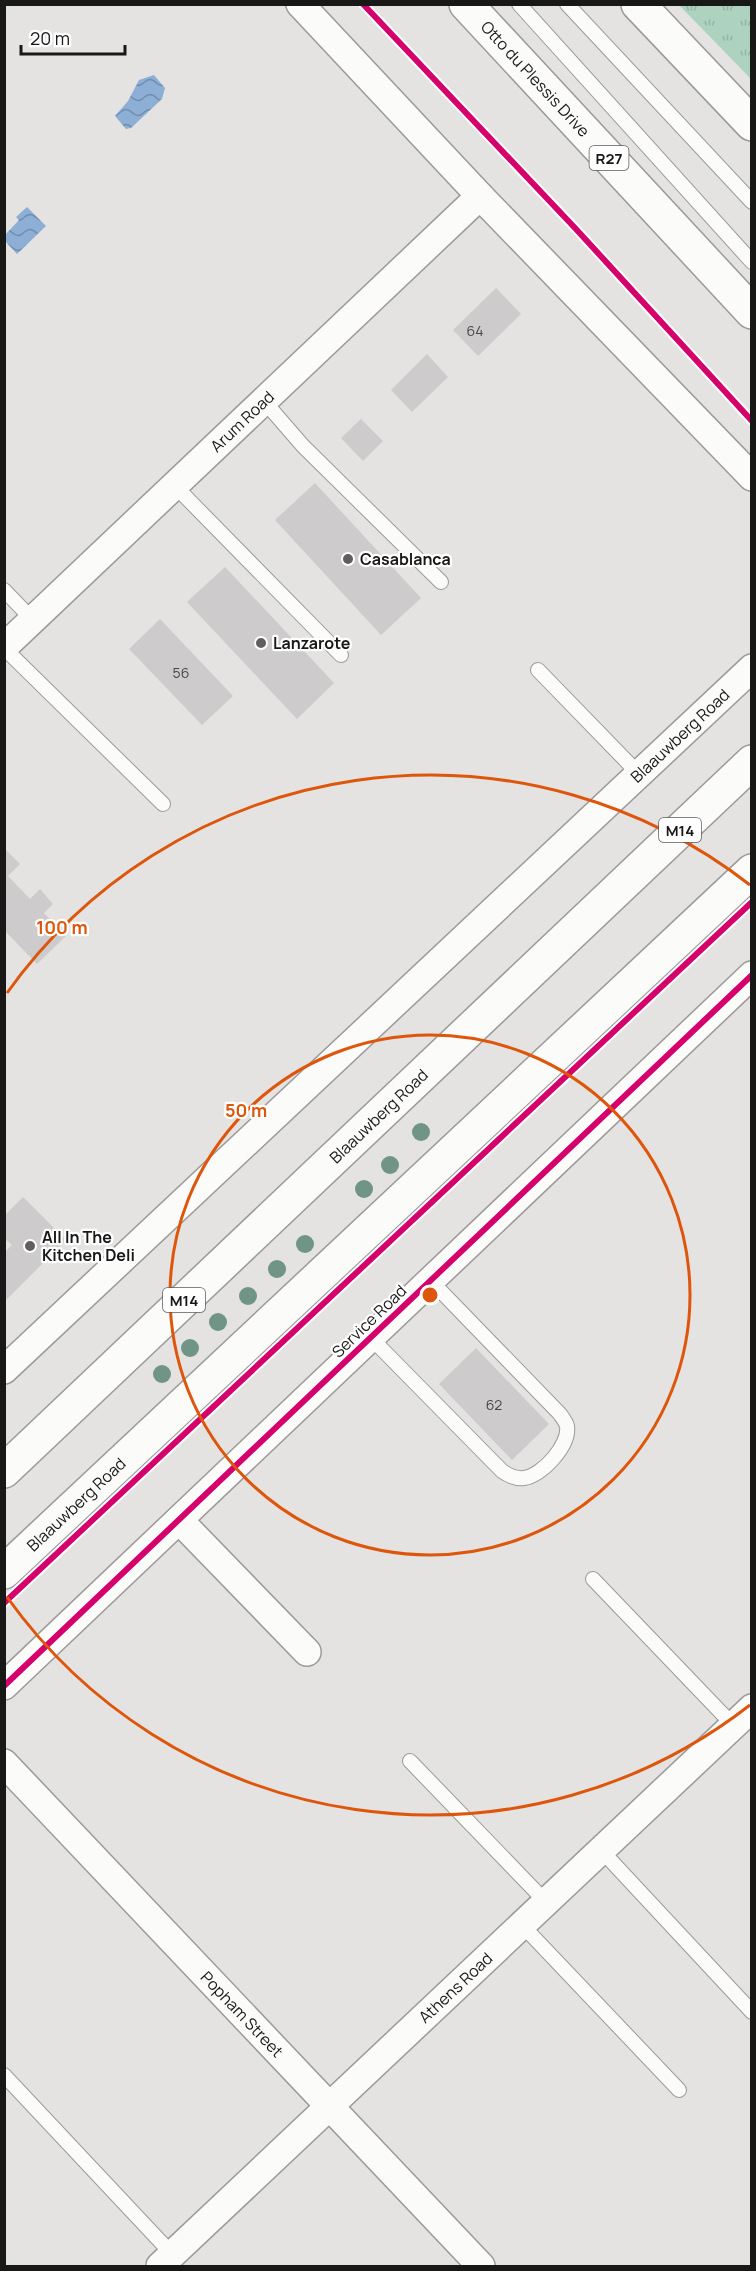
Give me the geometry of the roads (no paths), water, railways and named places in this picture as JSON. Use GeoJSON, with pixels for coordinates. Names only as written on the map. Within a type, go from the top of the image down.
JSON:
{"type":"FeatureCollection","features":[{"type":"Feature","properties":{"kind":"main road","name":"Otto du Plessis Drive"},"geometry":{"type":"LineString","coordinates":[[466,4],[752,312]]}},
{"type":"Feature","properties":{"kind":"main road"},"geometry":{"type":"LineString","coordinates":[[638,4],[752,124]]}},
{"type":"Feature","properties":{"kind":"main road","name":"Blaauwberg Road"},"geometry":{"type":"LineString","coordinates":[[4,1471],[752,762]]}},
{"type":"Feature","properties":{"kind":"main road","name":"Blaauwberg Road"},"geometry":{"type":"LineString","coordinates":[[4,1572],[752,871]]}},
{"type":"Feature","properties":{"kind":"street"},"geometry":{"type":"LineString","coordinates":[[300,4],[480,196],[752,477]]}},
{"type":"Feature","properties":{"kind":"street","name":"Arum Road"},"geometry":{"type":"LineString","coordinates":[[4,648],[480,196]]}},
{"type":"Feature","properties":{"kind":"street","name":"Blaauwberg Road"},"geometry":{"type":"LineString","coordinates":[[4,1370],[752,668]]}},
{"type":"Feature","properties":{"kind":"street","name":"Service Road"},"geometry":{"type":"LineString","coordinates":[[4,1686],[752,975]]}},
{"type":"Feature","properties":{"kind":"street"},"geometry":{"type":"LineString","coordinates":[[179,1520],[307,1652]]}},
{"type":"Feature","properties":{"kind":"street","name":"Athens Road"},"geometry":{"type":"LineString","coordinates":[[166,2261],[742,1716]]}},
{"type":"Feature","properties":{"kind":"street","name":"Popham Street"},"geometry":{"type":"LineString","coordinates":[[4,1763],[481,2266]]}},
{"type":"Feature","properties":{"kind":"lane"},"geometry":{"type":"LineString","coordinates":[[519,4],[752,262]]}},
{"type":"Feature","properties":{"kind":"lane"},"geometry":{"type":"LineString","coordinates":[[567,4],[752,202]]}},
{"type":"Feature","properties":{"kind":"lane"},"geometry":{"type":"LineString","coordinates":[[264,401],[303,446],[441,582]]}},
{"type":"Feature","properties":{"kind":"lane"},"geometry":{"type":"LineString","coordinates":[[175,486],[341,655]]}},
{"type":"Feature","properties":{"kind":"lane"},"geometry":{"type":"LineString","coordinates":[[4,590],[33,620]]}},
{"type":"Feature","properties":{"kind":"lane"},"geometry":{"type":"LineString","coordinates":[[4,648],[163,804]]}},
{"type":"Feature","properties":{"kind":"lane"},"geometry":{"type":"LineString","coordinates":[[538,670],[639,774]]}},
{"type":"Feature","properties":{"kind":"lane"},"geometry":{"type":"LineString","coordinates":[[371,1338],[502,1471],[513,1478],[526,1478],[538,1472],[563,1444],[566,1439],[567,1425],[560,1414],[431,1281]]}},
{"type":"Feature","properties":{"kind":"lane"},"geometry":{"type":"LineString","coordinates":[[593,1579],[742,1716]]}},
{"type":"Feature","properties":{"kind":"lane"},"geometry":{"type":"LineString","coordinates":[[410,1761],[546,1902]]}},
{"type":"Feature","properties":{"kind":"lane"},"geometry":{"type":"LineString","coordinates":[[601,1850],[752,2013]]}},
{"type":"Feature","properties":{"kind":"lane"},"geometry":{"type":"LineString","coordinates":[[522,1924],[679,2090]]}},
{"type":"Feature","properties":{"kind":"lane"},"geometry":{"type":"LineString","coordinates":[[4,2075],[166,2261]]}},
{"type":"Feature","properties":{"kind":"water"},"geometry":{"type":"Polygon","coordinates":[[[154,75],[165,88],[162,99],[131,128],[126,129],[115,116],[128,101],[139,80],[154,75]]]}},
{"type":"Feature","properties":{"kind":"water"},"geometry":{"type":"Polygon","coordinates":[[[27,207],[46,226],[17,254],[5,241],[5,235],[19,220],[16,217],[27,207]]]}},
{"type":"Feature","properties":{"kind":"place","name":"Casablanca"},"geometry":{"type":"Point","coordinates":[348,559]}},
{"type":"Feature","properties":{"kind":"place","name":"Lanzarote"},"geometry":{"type":"Point","coordinates":[261,643]}},
{"type":"Feature","properties":{"kind":"place","name":"All In The Kitchen Deli"},"geometry":{"type":"Point","coordinates":[30,1246]}}]}
